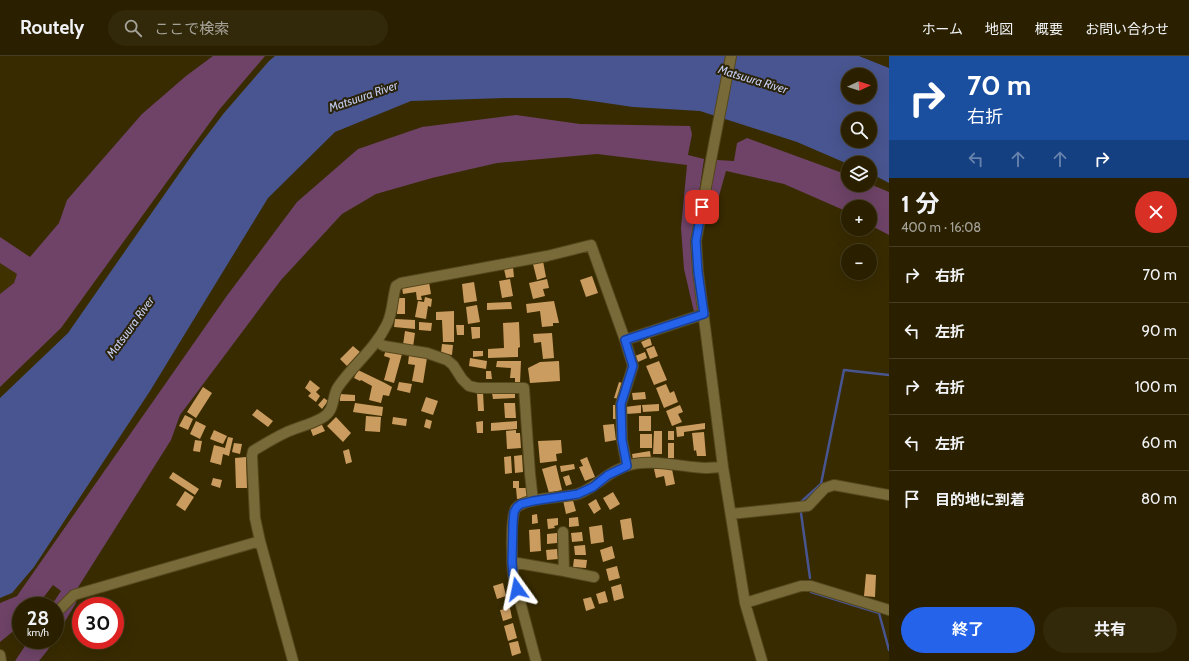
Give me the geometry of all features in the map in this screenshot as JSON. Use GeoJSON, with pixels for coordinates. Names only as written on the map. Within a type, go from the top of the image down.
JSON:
{"type":"FeatureCollection","features":[{"type":"Feature","properties":{"kind":"street"},"geometry":{"type":"LineString","coordinates":[[731,56],[696,241],[698,272],[723,467],[745,603],[762,661]]}},
{"type":"Feature","properties":{"kind":"street"},"geometry":{"type":"LineString","coordinates":[[293,661],[255,518],[253,451],[284,433],[322,418],[331,410],[337,389],[377,342],[388,324],[396,286],[401,283],[547,256],[591,245],[633,366],[621,404],[622,440],[627,466]]}},
{"type":"Feature","properties":{"kind":"street"},"geometry":{"type":"LineString","coordinates":[[625,340],[704,314]]}},
{"type":"Feature","properties":{"kind":"street"},"geometry":{"type":"LineString","coordinates":[[377,342],[384,346],[428,353],[447,360],[453,365],[462,379],[469,386],[478,388],[524,388],[533,501]]}},
{"type":"Feature","properties":{"kind":"street"},"geometry":{"type":"LineString","coordinates":[[536,661],[513,575],[513,523],[514,512],[517,507],[521,504],[533,501],[578,494],[593,487],[608,475],[627,466],[650,463],[706,468],[723,467]]}},
{"type":"Feature","properties":{"kind":"street"},"geometry":{"type":"LineString","coordinates":[[731,514],[808,506],[825,488],[834,485],[889,495]]}},
{"type":"Feature","properties":{"kind":"street"},"geometry":{"type":"LineString","coordinates":[[563,532],[564,571]]}},
{"type":"Feature","properties":{"kind":"street"},"geometry":{"type":"LineString","coordinates":[[64,605],[74,595],[260,541]]}},
{"type":"Feature","properties":{"kind":"street"},"geometry":{"type":"LineString","coordinates":[[512,562],[594,577]]}},
{"type":"Feature","properties":{"kind":"street"},"geometry":{"type":"LineString","coordinates":[[745,603],[801,586],[812,586],[889,610]]}},
{"type":"Feature","properties":{"kind":"street"},"geometry":{"type":"LineString","coordinates":[[0,655],[1,661]]}},
{"type":"Feature","properties":{"kind":"shaded area"},"geometry":{"type":"Polygon","coordinates":[[[213,56],[265,56],[219,110],[61,328],[0,387],[0,294],[14,283],[17,274],[0,263],[0,237],[30,257],[59,223],[67,200],[142,114],[186,76],[213,56]]]}},
{"type":"Feature","properties":{"kind":"shaded area"},"geometry":{"type":"Polygon","coordinates":[[[516,115],[580,124],[690,126],[692,134],[688,155],[704,159],[692,240],[700,309],[694,312],[684,269],[681,228],[687,165],[597,154],[497,163],[432,178],[376,194],[342,214],[281,280],[180,415],[171,440],[77,589],[76,597],[72,597],[72,610],[64,623],[64,597],[57,597],[61,591],[53,585],[44,597],[15,597],[17,596],[226,297],[297,202],[358,149],[422,127],[516,115]]]}},
{"type":"Feature","properties":{"kind":"shaded area"},"geometry":{"type":"Polygon","coordinates":[[[747,138],[841,172],[841,192],[877,192],[877,187],[889,192],[889,235],[877,229],[877,200],[841,200],[841,209],[784,184],[726,171],[717,203],[707,206],[717,160],[734,161],[737,143],[747,138]]]}},
{"type":"Feature","properties":{"kind":"shaded area"},"geometry":{"type":"Polygon","coordinates":[[[0,263],[17,274],[14,283],[0,294],[0,263]]]}},
{"type":"Feature","properties":{"kind":"shaded area"},"geometry":{"type":"Polygon","coordinates":[[[12,598],[12,632],[0,642],[0,603],[12,598]]]}},
{"type":"Feature","properties":{"kind":"shaded area"},"geometry":{"type":"Polygon","coordinates":[[[23,649],[48,649],[39,661],[15,661],[23,649]]]}},
{"type":"Feature","properties":{"kind":"water","name":"Matsuura River"},"geometry":{"type":"Polygon","coordinates":[[[275,56],[859,56],[889,68],[889,183],[877,177],[877,156],[841,156],[841,161],[797,142],[700,111],[633,107],[568,98],[411,101],[335,132],[268,198],[150,391],[34,567],[12,593],[0,598],[0,398],[68,333],[192,155],[224,113],[275,56]]]}},
{"type":"Feature","properties":{"kind":"building"},"geometry":{"type":"Polygon","coordinates":[[[543,261],[546,277],[537,280],[533,264],[543,261]]]}},
{"type":"Feature","properties":{"kind":"building"},"geometry":{"type":"Polygon","coordinates":[[[513,267],[514,277],[506,278],[504,269],[513,267]]]}},
{"type":"Feature","properties":{"kind":"building"},"geometry":{"type":"Polygon","coordinates":[[[592,276],[598,293],[586,297],[580,280],[592,276]]]}},
{"type":"Feature","properties":{"kind":"building"},"geometry":{"type":"Polygon","coordinates":[[[510,279],[513,296],[502,298],[499,281],[510,279]]]}},
{"type":"Feature","properties":{"kind":"building"},"geometry":{"type":"Polygon","coordinates":[[[547,279],[549,288],[543,289],[545,296],[533,299],[529,283],[547,279]]]}},
{"type":"Feature","properties":{"kind":"building"},"geometry":{"type":"Polygon","coordinates":[[[429,282],[431,294],[421,296],[422,300],[417,300],[416,292],[403,294],[402,287],[429,282]]]}},
{"type":"Feature","properties":{"kind":"building"},"geometry":{"type":"Polygon","coordinates":[[[474,282],[477,301],[464,303],[462,284],[474,282]]]}},
{"type":"Feature","properties":{"kind":"building"},"geometry":{"type":"Polygon","coordinates":[[[425,297],[432,299],[431,307],[428,306],[426,319],[415,317],[418,301],[424,302],[425,297]]]}},
{"type":"Feature","properties":{"kind":"building"},"geometry":{"type":"Polygon","coordinates":[[[398,298],[405,298],[405,314],[397,314],[398,298]]]}},
{"type":"Feature","properties":{"kind":"building"},"geometry":{"type":"Polygon","coordinates":[[[554,301],[559,323],[553,323],[553,326],[542,327],[540,311],[527,313],[526,304],[554,301]]]}},
{"type":"Feature","properties":{"kind":"building"},"geometry":{"type":"Polygon","coordinates":[[[511,302],[512,309],[487,310],[487,303],[511,302]]]}},
{"type":"Feature","properties":{"kind":"building"},"geometry":{"type":"Polygon","coordinates":[[[477,305],[480,322],[468,324],[466,307],[477,305]]]}},
{"type":"Feature","properties":{"kind":"building"},"geometry":{"type":"Polygon","coordinates":[[[454,311],[454,342],[443,342],[442,320],[436,320],[436,312],[454,311]]]}},
{"type":"Feature","properties":{"kind":"building"},"geometry":{"type":"Polygon","coordinates":[[[395,319],[415,320],[415,329],[394,327],[395,319]]]}},
{"type":"Feature","properties":{"kind":"building"},"geometry":{"type":"Polygon","coordinates":[[[419,322],[432,323],[431,331],[419,330],[419,322]]]}},
{"type":"Feature","properties":{"kind":"building"},"geometry":{"type":"Polygon","coordinates":[[[519,322],[520,347],[518,348],[518,357],[488,358],[488,349],[504,348],[503,323],[519,322]]]}},
{"type":"Feature","properties":{"kind":"building"},"geometry":{"type":"Polygon","coordinates":[[[456,325],[464,325],[464,335],[457,335],[456,325]]]}},
{"type":"Feature","properties":{"kind":"building"},"geometry":{"type":"Polygon","coordinates":[[[471,327],[480,327],[480,338],[472,339],[471,327]]]}},
{"type":"Feature","properties":{"kind":"building"},"geometry":{"type":"Polygon","coordinates":[[[405,331],[415,333],[413,347],[403,345],[405,331]]]}},
{"type":"Feature","properties":{"kind":"building"},"geometry":{"type":"Polygon","coordinates":[[[552,333],[554,358],[543,359],[541,342],[534,343],[533,334],[552,333]]]}},
{"type":"Feature","properties":{"kind":"building"},"geometry":{"type":"Polygon","coordinates":[[[650,338],[652,345],[644,348],[641,342],[650,338]]]}},
{"type":"Feature","properties":{"kind":"building"},"geometry":{"type":"Polygon","coordinates":[[[442,344],[453,345],[452,355],[441,353],[442,344]]]}},
{"type":"Feature","properties":{"kind":"building"},"geometry":{"type":"Polygon","coordinates":[[[353,346],[360,352],[347,366],[340,359],[353,346]]]}},
{"type":"Feature","properties":{"kind":"building"},"geometry":{"type":"Polygon","coordinates":[[[654,346],[658,356],[650,359],[646,349],[654,346]]]}},
{"type":"Feature","properties":{"kind":"building"},"geometry":{"type":"Polygon","coordinates":[[[386,349],[402,354],[394,383],[384,380],[390,358],[384,356],[386,349]]]}},
{"type":"Feature","properties":{"kind":"building"},"geometry":{"type":"Polygon","coordinates":[[[473,351],[483,351],[483,356],[473,357],[473,351]]]}},
{"type":"Feature","properties":{"kind":"building"},"geometry":{"type":"Polygon","coordinates":[[[645,352],[647,358],[638,362],[635,356],[645,352]]]}},
{"type":"Feature","properties":{"kind":"building"},"geometry":{"type":"Polygon","coordinates":[[[409,355],[427,358],[423,383],[412,381],[415,365],[408,364],[409,355]]]}},
{"type":"Feature","properties":{"kind":"building"},"geometry":{"type":"Polygon","coordinates":[[[470,358],[487,361],[486,369],[469,366],[470,358]]]}},
{"type":"Feature","properties":{"kind":"building"},"geometry":{"type":"Polygon","coordinates":[[[497,361],[521,361],[520,383],[515,383],[515,378],[510,378],[511,368],[496,367],[497,361]]]}},
{"type":"Feature","properties":{"kind":"building"},"geometry":{"type":"Polygon","coordinates":[[[559,361],[560,381],[530,383],[528,368],[540,362],[559,361]]]}},
{"type":"Feature","properties":{"kind":"building"},"geometry":{"type":"Polygon","coordinates":[[[659,361],[667,380],[654,385],[646,366],[659,361]]]}},
{"type":"Feature","properties":{"kind":"building"},"geometry":{"type":"Polygon","coordinates":[[[358,370],[392,387],[389,396],[383,395],[381,403],[369,400],[372,386],[354,378],[358,370]]]}},
{"type":"Feature","properties":{"kind":"building"},"geometry":{"type":"Polygon","coordinates":[[[486,371],[491,371],[492,379],[486,379],[486,371]]]}},
{"type":"Feature","properties":{"kind":"building"},"geometry":{"type":"Polygon","coordinates":[[[310,380],[320,388],[316,392],[320,396],[316,402],[308,396],[311,393],[305,388],[310,380]]]}},
{"type":"Feature","properties":{"kind":"building"},"geometry":{"type":"Polygon","coordinates":[[[399,382],[412,384],[410,393],[397,390],[399,382]]]}},
{"type":"Feature","properties":{"kind":"building"},"geometry":{"type":"Polygon","coordinates":[[[619,382],[625,384],[620,399],[614,398],[619,382]]]}},
{"type":"Feature","properties":{"kind":"building"},"geometry":{"type":"Polygon","coordinates":[[[666,384],[670,393],[674,391],[678,402],[664,408],[656,388],[666,384]]]}},
{"type":"Feature","properties":{"kind":"building"},"geometry":{"type":"Polygon","coordinates":[[[203,387],[212,393],[196,418],[187,412],[203,387]]]}},
{"type":"Feature","properties":{"kind":"building"},"geometry":{"type":"Polygon","coordinates":[[[515,391],[515,398],[493,399],[492,393],[515,391]]]}},
{"type":"Feature","properties":{"kind":"building"},"geometry":{"type":"Polygon","coordinates":[[[483,392],[484,411],[478,411],[477,393],[483,392]]]}},
{"type":"Feature","properties":{"kind":"building"},"geometry":{"type":"Polygon","coordinates":[[[645,392],[646,399],[633,400],[632,393],[645,392]]]}},
{"type":"Feature","properties":{"kind":"building"},"geometry":{"type":"Polygon","coordinates":[[[340,394],[355,395],[355,401],[340,401],[340,394]]]}},
{"type":"Feature","properties":{"kind":"building"},"geometry":{"type":"Polygon","coordinates":[[[426,397],[438,401],[433,415],[421,411],[426,397]]]}},
{"type":"Feature","properties":{"kind":"building"},"geometry":{"type":"Polygon","coordinates":[[[324,398],[328,401],[322,409],[318,405],[324,398]]]}},
{"type":"Feature","properties":{"kind":"building"},"geometry":{"type":"Polygon","coordinates":[[[355,403],[383,407],[382,416],[353,412],[355,403]]]}},
{"type":"Feature","properties":{"kind":"building"},"geometry":{"type":"Polygon","coordinates":[[[504,403],[515,403],[516,418],[505,418],[504,403]]]}},
{"type":"Feature","properties":{"kind":"building"},"geometry":{"type":"Polygon","coordinates":[[[659,404],[659,411],[643,412],[642,405],[659,404]]]}},
{"type":"Feature","properties":{"kind":"building"},"geometry":{"type":"Polygon","coordinates":[[[613,405],[618,405],[618,419],[613,419],[613,405]]]}},
{"type":"Feature","properties":{"kind":"building"},"geometry":{"type":"Polygon","coordinates":[[[641,405],[641,413],[626,414],[625,407],[641,405]]]}},
{"type":"Feature","properties":{"kind":"building"},"geometry":{"type":"Polygon","coordinates":[[[680,405],[683,412],[678,414],[682,422],[672,426],[666,411],[680,405]]]}},
{"type":"Feature","properties":{"kind":"building"},"geometry":{"type":"Polygon","coordinates":[[[257,409],[273,421],[268,427],[252,415],[257,409]]]}},
{"type":"Feature","properties":{"kind":"building"},"geometry":{"type":"Polygon","coordinates":[[[185,415],[193,419],[188,430],[179,426],[185,415]]]}},
{"type":"Feature","properties":{"kind":"building"},"geometry":{"type":"Polygon","coordinates":[[[366,416],[381,417],[380,432],[365,431],[366,416]]]}},
{"type":"Feature","properties":{"kind":"building"},"geometry":{"type":"Polygon","coordinates":[[[639,416],[651,416],[651,431],[639,431],[639,416]]]}},
{"type":"Feature","properties":{"kind":"building"},"geometry":{"type":"Polygon","coordinates":[[[336,417],[351,433],[343,442],[327,426],[336,417]]]}},
{"type":"Feature","properties":{"kind":"building"},"geometry":{"type":"Polygon","coordinates":[[[393,417],[407,419],[406,426],[392,424],[393,417]]]}},
{"type":"Feature","properties":{"kind":"building"},"geometry":{"type":"Polygon","coordinates":[[[426,419],[432,421],[430,429],[424,427],[426,419]]]}},
{"type":"Feature","properties":{"kind":"building"},"geometry":{"type":"Polygon","coordinates":[[[196,421],[206,426],[200,439],[190,434],[196,421]]]}},
{"type":"Feature","properties":{"kind":"building"},"geometry":{"type":"Polygon","coordinates":[[[483,421],[483,433],[477,433],[476,422],[483,421]]]}},
{"type":"Feature","properties":{"kind":"building"},"geometry":{"type":"Polygon","coordinates":[[[517,421],[517,429],[491,431],[491,423],[517,421]]]}},
{"type":"Feature","properties":{"kind":"building"},"geometry":{"type":"Polygon","coordinates":[[[321,423],[325,431],[313,436],[310,428],[321,423]]]}},
{"type":"Feature","properties":{"kind":"building"},"geometry":{"type":"Polygon","coordinates":[[[705,423],[705,429],[684,432],[684,436],[677,437],[676,427],[705,423]]]}},
{"type":"Feature","properties":{"kind":"building"},"geometry":{"type":"Polygon","coordinates":[[[614,424],[616,440],[605,442],[603,425],[614,424]]]}},
{"type":"Feature","properties":{"kind":"building"},"geometry":{"type":"Polygon","coordinates":[[[214,430],[227,436],[223,444],[210,439],[214,430]]]}},
{"type":"Feature","properties":{"kind":"building"},"geometry":{"type":"Polygon","coordinates":[[[516,430],[516,433],[520,433],[521,448],[507,449],[506,431],[516,430]]]}},
{"type":"Feature","properties":{"kind":"building"},"geometry":{"type":"Polygon","coordinates":[[[654,431],[662,431],[662,454],[653,454],[654,431]]]}},
{"type":"Feature","properties":{"kind":"building"},"geometry":{"type":"Polygon","coordinates":[[[668,431],[674,431],[674,440],[668,440],[668,431]]]}},
{"type":"Feature","properties":{"kind":"building"},"geometry":{"type":"Polygon","coordinates":[[[704,432],[706,456],[697,456],[696,450],[694,451],[692,433],[704,432]]]}},
{"type":"Feature","properties":{"kind":"building"},"geometry":{"type":"Polygon","coordinates":[[[640,434],[652,434],[652,448],[640,448],[640,434]]]}},
{"type":"Feature","properties":{"kind":"building"},"geometry":{"type":"Polygon","coordinates":[[[228,437],[233,438],[229,456],[223,454],[221,465],[210,462],[214,445],[225,448],[228,437]]]}},
{"type":"Feature","properties":{"kind":"building"},"geometry":{"type":"Polygon","coordinates":[[[195,440],[202,441],[200,452],[193,451],[195,440]]]}},
{"type":"Feature","properties":{"kind":"building"},"geometry":{"type":"Polygon","coordinates":[[[561,440],[562,453],[556,454],[557,461],[540,463],[538,441],[561,440]]]}},
{"type":"Feature","properties":{"kind":"building"},"geometry":{"type":"Polygon","coordinates":[[[234,443],[242,444],[240,454],[232,452],[234,443]]]}},
{"type":"Feature","properties":{"kind":"building"},"geometry":{"type":"Polygon","coordinates":[[[668,443],[674,443],[674,458],[668,458],[668,443]]]}},
{"type":"Feature","properties":{"kind":"building"},"geometry":{"type":"Polygon","coordinates":[[[349,449],[352,462],[346,464],[343,451],[349,449]]]}},
{"type":"Feature","properties":{"kind":"building"},"geometry":{"type":"Polygon","coordinates":[[[650,451],[651,458],[633,460],[632,454],[650,451]]]}},
{"type":"Feature","properties":{"kind":"building"},"geometry":{"type":"Polygon","coordinates":[[[522,455],[523,472],[515,473],[514,456],[522,455]]]}},
{"type":"Feature","properties":{"kind":"building"},"geometry":{"type":"Polygon","coordinates":[[[511,456],[512,473],[505,474],[504,457],[511,456]]]}},
{"type":"Feature","properties":{"kind":"building"},"geometry":{"type":"Polygon","coordinates":[[[246,457],[247,488],[236,488],[235,458],[246,457]]]}},
{"type":"Feature","properties":{"kind":"building"},"geometry":{"type":"Polygon","coordinates":[[[587,457],[595,477],[585,481],[579,467],[583,466],[580,460],[587,457]]]}},
{"type":"Feature","properties":{"kind":"building"},"geometry":{"type":"Polygon","coordinates":[[[574,464],[575,469],[561,472],[560,466],[574,464]]]}},
{"type":"Feature","properties":{"kind":"building"},"geometry":{"type":"Polygon","coordinates":[[[556,465],[562,490],[549,493],[542,469],[556,465]]]}},
{"type":"Feature","properties":{"kind":"building"},"geometry":{"type":"Polygon","coordinates":[[[664,467],[672,469],[675,484],[666,486],[664,476],[656,478],[654,469],[664,467]]]}},
{"type":"Feature","properties":{"kind":"building"},"geometry":{"type":"Polygon","coordinates":[[[173,472],[199,489],[195,495],[169,478],[173,472]]]}},
{"type":"Feature","properties":{"kind":"building"},"geometry":{"type":"Polygon","coordinates":[[[569,475],[572,484],[566,486],[563,477],[569,475]]]}},
{"type":"Feature","properties":{"kind":"building"},"geometry":{"type":"Polygon","coordinates":[[[213,478],[222,480],[220,488],[211,485],[213,478]]]}},
{"type":"Feature","properties":{"kind":"building"},"geometry":{"type":"Polygon","coordinates":[[[513,481],[519,481],[519,488],[527,488],[527,498],[517,499],[516,488],[513,488],[513,481]]]}},
{"type":"Feature","properties":{"kind":"building"},"geometry":{"type":"Polygon","coordinates":[[[185,491],[194,497],[185,511],[176,505],[185,491]]]}},
{"type":"Feature","properties":{"kind":"building"},"geometry":{"type":"Polygon","coordinates":[[[613,492],[620,504],[610,510],[603,498],[613,492]]]}},
{"type":"Feature","properties":{"kind":"building"},"geometry":{"type":"Polygon","coordinates":[[[572,497],[576,511],[566,514],[563,500],[572,497]]]}},
{"type":"Feature","properties":{"kind":"building"},"geometry":{"type":"Polygon","coordinates":[[[596,499],[601,509],[594,514],[588,504],[596,499]]]}},
{"type":"Feature","properties":{"kind":"building"},"geometry":{"type":"Polygon","coordinates":[[[537,514],[538,523],[532,524],[532,515],[537,514]]]}},
{"type":"Feature","properties":{"kind":"building"},"geometry":{"type":"Polygon","coordinates":[[[578,517],[579,526],[569,527],[569,518],[578,517]]]}},
{"type":"Feature","properties":{"kind":"building"},"geometry":{"type":"Polygon","coordinates":[[[558,518],[558,525],[554,526],[555,528],[548,529],[547,519],[558,518]]]}},
{"type":"Feature","properties":{"kind":"building"},"geometry":{"type":"Polygon","coordinates":[[[631,518],[634,538],[623,540],[620,520],[631,518]]]}},
{"type":"Feature","properties":{"kind":"building"},"geometry":{"type":"Polygon","coordinates":[[[602,525],[604,542],[591,544],[589,527],[602,525]]]}},
{"type":"Feature","properties":{"kind":"building"},"geometry":{"type":"Polygon","coordinates":[[[540,529],[541,551],[530,552],[529,530],[540,529]]]}},
{"type":"Feature","properties":{"kind":"building"},"geometry":{"type":"Polygon","coordinates":[[[582,532],[583,541],[572,542],[571,533],[582,532]]]}},
{"type":"Feature","properties":{"kind":"building"},"geometry":{"type":"Polygon","coordinates":[[[557,533],[557,543],[547,544],[547,534],[557,533]]]}},
{"type":"Feature","properties":{"kind":"building"},"geometry":{"type":"Polygon","coordinates":[[[585,545],[586,555],[575,555],[574,546],[585,545]]]}},
{"type":"Feature","properties":{"kind":"building"},"geometry":{"type":"Polygon","coordinates":[[[612,546],[615,558],[603,562],[600,550],[612,546]]]}},
{"type":"Feature","properties":{"kind":"building"},"geometry":{"type":"Polygon","coordinates":[[[557,549],[558,559],[547,560],[546,550],[557,549]]]}},
{"type":"Feature","properties":{"kind":"building"},"geometry":{"type":"Polygon","coordinates":[[[574,559],[587,560],[586,568],[573,567],[574,559]]]}},
{"type":"Feature","properties":{"kind":"building"},"geometry":{"type":"Polygon","coordinates":[[[617,566],[620,578],[609,581],[606,569],[617,566]]]}},
{"type":"Feature","properties":{"kind":"building"},"geometry":{"type":"Polygon","coordinates":[[[866,574],[876,575],[875,597],[864,596],[866,574]]]}},
{"type":"Feature","properties":{"kind":"building"},"geometry":{"type":"Polygon","coordinates":[[[503,583],[506,596],[497,599],[493,586],[503,583]]]}},
{"type":"Feature","properties":{"kind":"building"},"geometry":{"type":"Polygon","coordinates":[[[621,584],[624,598],[614,601],[611,587],[621,584]]]}},
{"type":"Feature","properties":{"kind":"building"},"geometry":{"type":"Polygon","coordinates":[[[605,591],[608,602],[599,604],[596,594],[605,591]]]}},
{"type":"Feature","properties":{"kind":"building"},"geometry":{"type":"Polygon","coordinates":[[[591,597],[595,608],[586,611],[583,599],[591,597]]]}},
{"type":"Feature","properties":{"kind":"building"},"geometry":{"type":"Polygon","coordinates":[[[510,608],[512,618],[503,621],[500,610],[510,608]]]}},
{"type":"Feature","properties":{"kind":"building"},"geometry":{"type":"Polygon","coordinates":[[[513,623],[517,638],[508,641],[504,626],[513,623]]]}},
{"type":"Feature","properties":{"kind":"building"},"geometry":{"type":"Polygon","coordinates":[[[518,641],[521,653],[512,656],[509,643],[518,641]]]}},
{"type":"Feature","properties":{"kind":"waterway"},"geometry":{"type":"LineString","coordinates":[[802,501],[821,484],[844,370],[889,375]]}},
{"type":"Feature","properties":{"kind":"waterway"},"geometry":{"type":"LineString","coordinates":[[801,513],[810,578]]}},
{"type":"Feature","properties":{"kind":"waterway"},"geometry":{"type":"LineString","coordinates":[[811,592],[879,613],[889,650]]}},
{"type":"Feature","properties":{"kind":"route"},"geometry":{"type":"LineString","coordinates":[[517,589],[513,575],[512,562],[513,523],[514,512],[517,507],[521,504],[533,501],[578,494],[593,487],[608,475],[627,466],[622,440],[621,404],[633,366],[625,340],[704,314],[698,272],[696,241],[702,207]]}}]}
